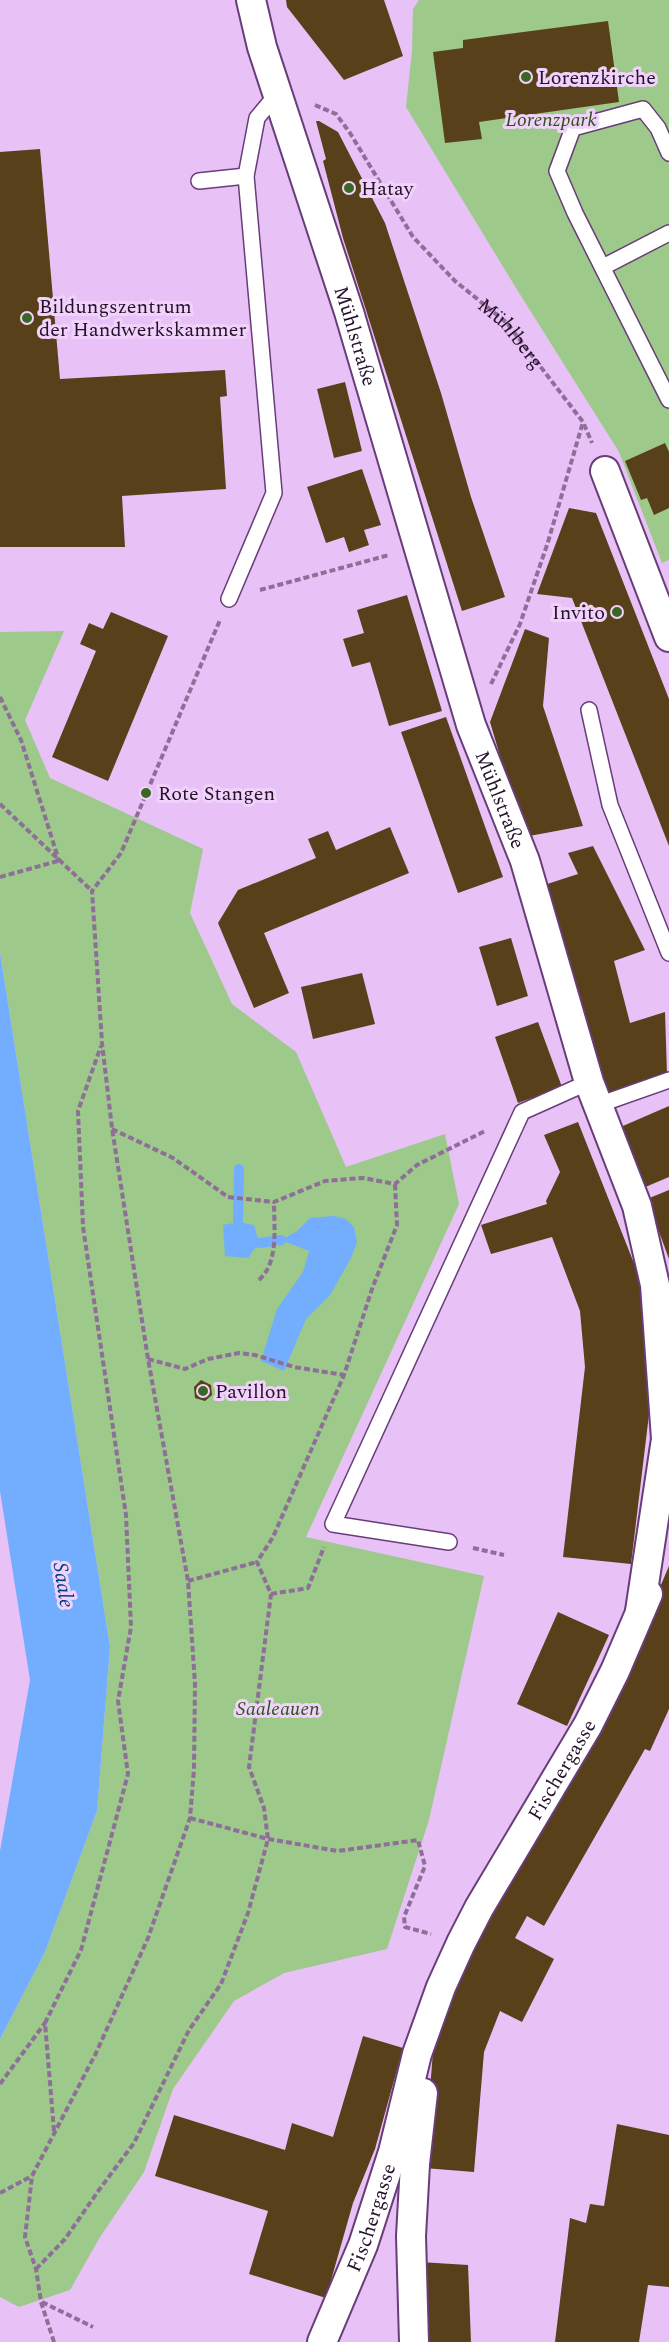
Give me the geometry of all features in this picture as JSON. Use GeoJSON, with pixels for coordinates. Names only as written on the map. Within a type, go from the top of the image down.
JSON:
{"type":"FeatureCollection","features":[{"type":"Feature","properties":{"kind":"street","name":"Mühlstraße"},"geometry":{"type":"LineString","coordinates":[[250,0],[262,47],[349,312],[471,725],[525,861],[594,1094],[637,1206],[655,1285],[666,1439],[640,1611]]}},
{"type":"Feature","properties":{"kind":"street"},"geometry":{"type":"LineString","coordinates":[[605,471],[660,587],[669,637]]}},
{"type":"Feature","properties":{"kind":"street","name":"Fischergasse"},"geometry":{"type":"LineString","coordinates":[[322,2342],[363,2245],[393,2152],[417,2054],[441,1987],[479,1908],[588,1725],[615,1671],[669,1545]]}},
{"type":"Feature","properties":{"kind":"street","name":"Fischergasse"},"geometry":{"type":"LineString","coordinates":[[414,2342],[411,2236],[415,2164],[426,2061],[441,1987]]}},
{"type":"Feature","properties":{"kind":"lane"},"geometry":{"type":"LineString","coordinates":[[229,598],[274,493],[246,176],[256,118],[277,94]]}},
{"type":"Feature","properties":{"kind":"lane"},"geometry":{"type":"LineString","coordinates":[[669,153],[658,128],[643,109],[573,128],[557,171],[575,213],[669,400]]}},
{"type":"Feature","properties":{"kind":"lane"},"geometry":{"type":"LineString","coordinates":[[199,181],[246,176]]}},
{"type":"Feature","properties":{"kind":"lane"},"geometry":{"type":"LineString","coordinates":[[603,267],[669,233]]}},
{"type":"Feature","properties":{"kind":"lane"},"geometry":{"type":"LineString","coordinates":[[589,710],[610,805],[669,953]]}},
{"type":"Feature","properties":{"kind":"lane"},"geometry":{"type":"LineString","coordinates":[[448,1542],[333,1524],[522,1112],[594,1094],[669,1080]]}},
{"type":"Feature","properties":{"kind":"path","name":"Mühlberg"},"geometry":{"type":"LineString","coordinates":[[277,94],[313,104],[336,114],[351,133],[413,237],[455,281],[507,323],[583,423],[605,471]]}},
{"type":"Feature","properties":{"kind":"path"},"geometry":{"type":"LineString","coordinates":[[471,725],[520,624],[548,542],[583,423]]}},
{"type":"Feature","properties":{"kind":"path"},"geometry":{"type":"LineString","coordinates":[[54,2342],[41,2302],[36,2269],[25,2237],[32,2176],[96,2053],[148,1938],[190,1818],[194,1769],[195,1684],[188,1581],[148,1359],[112,1128],[102,1043],[92,891],[121,853],[229,598],[419,547]]}},
{"type":"Feature","properties":{"kind":"path"},"geometry":{"type":"LineString","coordinates":[[0,697],[21,740],[59,861]]}},
{"type":"Feature","properties":{"kind":"path"},"geometry":{"type":"LineString","coordinates":[[0,804],[92,891]]}},
{"type":"Feature","properties":{"kind":"path"},"geometry":{"type":"LineString","coordinates":[[2,876],[59,861]]}},
{"type":"Feature","properties":{"kind":"path"},"geometry":{"type":"LineString","coordinates":[[0,2084],[45,2023],[81,1950],[128,1774],[118,1701],[131,1626],[126,1515],[83,1227],[78,1111],[102,1043]]}},
{"type":"Feature","properties":{"kind":"path"},"geometry":{"type":"LineString","coordinates":[[395,1184],[417,1165],[522,1112]]}},
{"type":"Feature","properties":{"kind":"path"},"geometry":{"type":"LineString","coordinates":[[112,1128],[173,1158],[228,1197],[274,1202],[325,1181],[363,1178],[395,1184]]}},
{"type":"Feature","properties":{"kind":"path"},"geometry":{"type":"LineString","coordinates":[[188,1581],[257,1563],[273,1537],[344,1375],[372,1289],[398,1225],[395,1184]]}},
{"type":"Feature","properties":{"kind":"path"},"geometry":{"type":"LineString","coordinates":[[259,1280],[268,1272],[273,1248],[274,1202]]}},
{"type":"Feature","properties":{"kind":"path"},"geometry":{"type":"LineString","coordinates":[[148,1359],[184,1369],[208,1359],[238,1353],[255,1355],[294,1367],[344,1375]]}},
{"type":"Feature","properties":{"kind":"path"},"geometry":{"type":"LineString","coordinates":[[271,1594],[308,1588],[333,1524]]}},
{"type":"Feature","properties":{"kind":"path"},"geometry":{"type":"LineString","coordinates":[[448,1542],[504,1555]]}},
{"type":"Feature","properties":{"kind":"path"},"geometry":{"type":"LineString","coordinates":[[36,2269],[65,2240],[135,2143],[189,2030],[221,1983],[248,1913],[268,1839],[264,1808],[249,1767],[271,1594],[257,1563]]}},
{"type":"Feature","properties":{"kind":"path"},"geometry":{"type":"LineString","coordinates":[[190,1818],[268,1839],[338,1851],[418,1840],[425,1866],[404,1917],[405,1927]]}},
{"type":"Feature","properties":{"kind":"path"},"geometry":{"type":"LineString","coordinates":[[45,2023],[54,2133]]}},
{"type":"Feature","properties":{"kind":"path"},"geometry":{"type":"LineString","coordinates":[[0,2193],[32,2176]]}},
{"type":"Feature","properties":{"kind":"path"},"geometry":{"type":"LineString","coordinates":[[41,2302],[93,2327]]}},
{"type":"Feature","properties":{"kind":"green space","name":"Lorenzpark"},"geometry":{"type":"Polygon","coordinates":[[[419,0],[669,0],[669,560],[662,563],[619,452],[406,107],[412,51],[413,9],[419,0]]]}},
{"type":"Feature","properties":{"kind":"green space","name":"Saaleauen"},"geometry":{"type":"Polygon","coordinates":[[[64,631],[25,720],[50,778],[203,849],[190,913],[232,1004],[296,1052],[346,1167],[445,1134],[459,1204],[306,1537],[484,1576],[429,1820],[387,1949],[284,1973],[234,2001],[173,2089],[144,2172],[100,2237],[70,2290],[19,2307],[0,2297],[0,2039],[45,1952],[97,1811],[110,1647],[0,953],[0,632],[64,631]]]}},
{"type":"Feature","properties":{"kind":"water","name":"Saale"},"geometry":{"type":"Polygon","coordinates":[[[0,953],[110,1647],[97,1811],[45,1952],[0,2039],[0,1851],[30,1680],[0,1491],[0,953]]]}},
{"type":"Feature","properties":{"kind":"water"},"geometry":{"type":"Polygon","coordinates":[[[333,1216],[346,1219],[354,1227],[357,1242],[351,1258],[330,1295],[306,1319],[284,1371],[261,1361],[277,1309],[303,1272],[309,1251],[281,1240],[297,1231],[310,1218],[333,1216]]]}},
{"type":"Feature","properties":{"kind":"water"},"geometry":{"type":"Polygon","coordinates":[[[238,1222],[254,1225],[259,1243],[248,1258],[225,1256],[223,1225],[238,1222]]]}},
{"type":"Feature","properties":{"kind":"building"},"geometry":{"type":"Polygon","coordinates":[[[286,0],[384,0],[403,56],[344,80],[287,7],[286,0]]]}},
{"type":"Feature","properties":{"kind":"building","name":"Lorenzkirche"},"geometry":{"type":"Polygon","coordinates":[[[608,21],[619,102],[479,122],[482,139],[445,143],[433,52],[463,48],[463,40],[608,21]]]}},
{"type":"Feature","properties":{"kind":"building"},"geometry":{"type":"Polygon","coordinates":[[[316,121],[338,132],[385,223],[441,393],[471,497],[505,597],[462,611],[343,238],[323,161],[326,159],[316,121]]]}},
{"type":"Feature","properties":{"kind":"building","name":"Bildungszentrum der Handwerkskammer"},"geometry":{"type":"Polygon","coordinates":[[[40,149],[60,379],[225,370],[227,396],[220,397],[226,489],[122,496],[125,547],[0,547],[0,152],[40,149]]]}},
{"type":"Feature","properties":{"kind":"building"},"geometry":{"type":"Polygon","coordinates":[[[345,382],[362,451],[334,458],[317,389],[345,382]]]}},
{"type":"Feature","properties":{"kind":"building"},"geometry":{"type":"Polygon","coordinates":[[[665,443],[669,452],[669,508],[654,515],[647,498],[641,500],[625,461],[665,443]]]}},
{"type":"Feature","properties":{"kind":"building"},"geometry":{"type":"Polygon","coordinates":[[[362,469],[381,525],[364,530],[369,545],[349,552],[344,537],[326,543],[307,487],[362,469]]]}},
{"type":"Feature","properties":{"kind":"building"},"geometry":{"type":"Polygon","coordinates":[[[569,508],[596,513],[669,699],[669,846],[572,598],[537,594],[569,508]]]}},
{"type":"Feature","properties":{"kind":"building"},"geometry":{"type":"Polygon","coordinates":[[[407,595],[442,711],[389,726],[370,662],[352,667],[343,639],[364,633],[357,610],[407,595]]]}},
{"type":"Feature","properties":{"kind":"building"},"geometry":{"type":"Polygon","coordinates":[[[111,612],[168,636],[108,781],[52,757],[96,651],[80,644],[89,623],[103,629],[111,612]]]}},
{"type":"Feature","properties":{"kind":"building"},"geometry":{"type":"Polygon","coordinates":[[[525,629],[549,638],[543,706],[583,826],[524,837],[490,722],[525,629]]]}},
{"type":"Feature","properties":{"kind":"building"},"geometry":{"type":"Polygon","coordinates":[[[446,717],[503,877],[458,893],[401,732],[446,717]]]}},
{"type":"Feature","properties":{"kind":"building"},"geometry":{"type":"Polygon","coordinates":[[[390,827],[409,873],[264,933],[289,993],[254,1008],[218,923],[238,890],[316,858],[308,839],[328,831],[336,850],[390,827]]]}},
{"type":"Feature","properties":{"kind":"building"},"geometry":{"type":"Polygon","coordinates":[[[593,846],[645,950],[614,961],[630,1023],[665,1012],[667,1074],[603,1097],[538,887],[578,874],[568,853],[593,846]]]}},
{"type":"Feature","properties":{"kind":"building"},"geometry":{"type":"Polygon","coordinates":[[[511,938],[528,996],[497,1006],[479,947],[511,938]]]}},
{"type":"Feature","properties":{"kind":"building"},"geometry":{"type":"Polygon","coordinates":[[[362,973],[375,1024],[313,1039],[301,987],[362,973]]]}},
{"type":"Feature","properties":{"kind":"building"},"geometry":{"type":"Polygon","coordinates":[[[538,1022],[562,1087],[518,1103],[495,1037],[538,1022]]]}},
{"type":"Feature","properties":{"kind":"building"},"geometry":{"type":"Polygon","coordinates":[[[669,1106],[669,1177],[643,1188],[616,1129],[669,1106]]]}},
{"type":"Feature","properties":{"kind":"building"},"geometry":{"type":"Polygon","coordinates":[[[578,1122],[647,1296],[654,1373],[631,1564],[563,1557],[585,1367],[580,1311],[552,1237],[491,1254],[481,1225],[547,1204],[546,1201],[560,1172],[544,1135],[578,1122]]]}},
{"type":"Feature","properties":{"kind":"building"},"geometry":{"type":"Polygon","coordinates":[[[669,1190],[669,1259],[647,1199],[669,1190]]]}},
{"type":"Feature","properties":{"kind":"building","name":"Pavillon"},"geometry":{"type":"Polygon","coordinates":[[[201,1380],[211,1385],[212,1395],[205,1401],[195,1398],[194,1387],[201,1380]]]}},
{"type":"Feature","properties":{"kind":"building"},"geometry":{"type":"Polygon","coordinates":[[[669,1566],[669,1709],[650,1751],[645,1749],[544,1926],[527,1916],[515,1938],[554,1959],[522,2022],[500,2011],[484,2052],[474,2172],[424,2168],[434,2038],[452,1981],[498,1897],[577,1772],[603,1721],[669,1566]]]}},
{"type":"Feature","properties":{"kind":"building"},"geometry":{"type":"Polygon","coordinates":[[[558,1612],[609,1635],[567,1726],[517,1704],[558,1612]]]}},
{"type":"Feature","properties":{"kind":"building"},"geometry":{"type":"Polygon","coordinates":[[[363,2036],[403,2048],[375,2149],[353,2203],[326,2298],[249,2274],[268,2211],[155,2176],[174,2115],[285,2150],[292,2123],[333,2137],[363,2036]]]}},
{"type":"Feature","properties":{"kind":"building"},"geometry":{"type":"Polygon","coordinates":[[[617,2124],[669,2135],[669,2287],[648,2285],[639,2342],[555,2342],[570,2218],[586,2223],[590,2204],[604,2206],[617,2124]]]}},
{"type":"Feature","properties":{"kind":"building"},"geometry":{"type":"Polygon","coordinates":[[[420,2262],[468,2265],[471,2342],[424,2342],[420,2262]]]}},
{"type":"Feature","properties":{"kind":"waterway"},"geometry":{"type":"LineString","coordinates":[[238,1222],[239,1169]]}},
{"type":"Feature","properties":{"kind":"waterway"},"geometry":{"type":"LineString","coordinates":[[259,1243],[281,1240]]}},
{"type":"Feature","properties":{"kind":"place","name":"Lorenzkirche"},"geometry":{"type":"Point","coordinates":[526,77]}},
{"type":"Feature","properties":{"kind":"place","name":"Hatay"},"geometry":{"type":"Point","coordinates":[349,188]}},
{"type":"Feature","properties":{"kind":"place","name":"Bildungszentrum der Handwerkskammer"},"geometry":{"type":"Point","coordinates":[27,318]}},
{"type":"Feature","properties":{"kind":"place","name":"Invito"},"geometry":{"type":"Point","coordinates":[617,612]}},
{"type":"Feature","properties":{"kind":"place","name":"Rote Stangen"},"geometry":{"type":"Point","coordinates":[146,793]}},
{"type":"Feature","properties":{"kind":"place","name":"Pavillon"},"geometry":{"type":"Point","coordinates":[203,1391]}}]}
